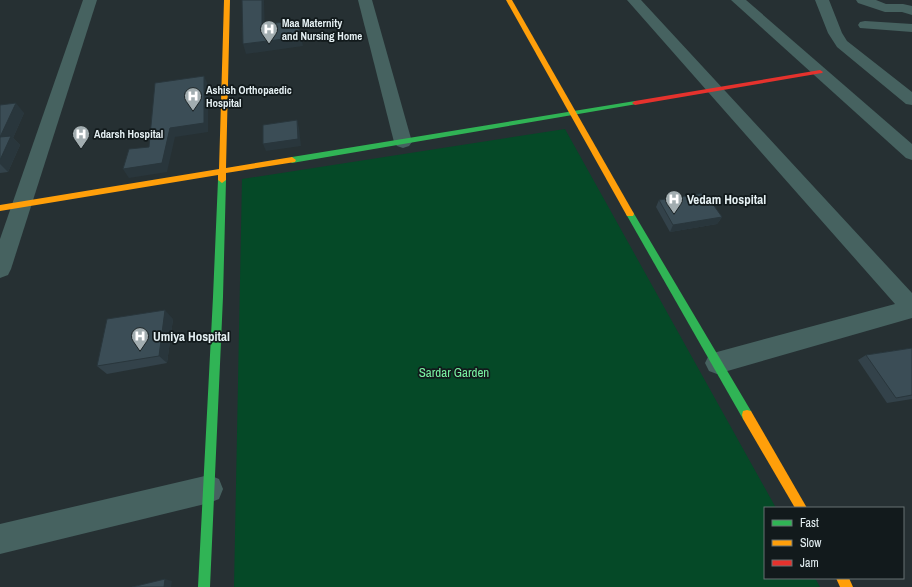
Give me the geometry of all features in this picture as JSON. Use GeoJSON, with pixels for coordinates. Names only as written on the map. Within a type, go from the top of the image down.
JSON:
{"type":"FeatureCollection","features":[{"type":"Feature","properties":{"kind":"street"},"geometry":{"type":"LineString","coordinates":[[0,269],[90,0]]}},
{"type":"Feature","properties":{"kind":"street"},"geometry":{"type":"LineString","coordinates":[[204,587],[218,297],[227,0]]}},
{"type":"Feature","properties":{"kind":"street"},"geometry":{"type":"LineString","coordinates":[[365,0],[403,142]]}},
{"type":"Feature","properties":{"kind":"street"},"geometry":{"type":"LineString","coordinates":[[509,0],[800,507]]}},
{"type":"Feature","properties":{"kind":"street"},"geometry":{"type":"LineString","coordinates":[[634,0],[912,309],[717,363]]}},
{"type":"Feature","properties":{"kind":"street"},"geometry":{"type":"LineString","coordinates":[[738,0],[912,154]]}},
{"type":"Feature","properties":{"kind":"street"},"geometry":{"type":"LineString","coordinates":[[822,0],[835,33],[842,44],[912,100]]}},
{"type":"Feature","properties":{"kind":"street"},"geometry":{"type":"LineString","coordinates":[[863,0],[884,8],[903,8],[912,11]]}},
{"type":"Feature","properties":{"kind":"street"},"geometry":{"type":"LineString","coordinates":[[865,25],[912,28]]}},
{"type":"Feature","properties":{"kind":"street"},"geometry":{"type":"LineString","coordinates":[[0,208],[820,72]]}},
{"type":"Feature","properties":{"kind":"street"},"geometry":{"type":"LineString","coordinates":[[0,539],[209,489]]}},
{"type":"Feature","properties":{"kind":"green space","name":"Sardar Garden"},"geometry":{"type":"Polygon","coordinates":[[[565,129],[775,507],[764,507],[764,579],[816,579],[820,587],[234,587],[242,179],[565,129]]]}},
{"type":"Feature","properties":{"kind":"building"},"geometry":{"type":"Polygon","coordinates":[[[242,0],[262,0],[262,25],[298,20],[300,37],[243,44],[242,0]]]}},
{"type":"Feature","properties":{"kind":"building"},"geometry":{"type":"Polygon","coordinates":[[[204,76],[204,123],[170,128],[162,163],[123,169],[129,149],[149,147],[155,83],[204,76]]]}},
{"type":"Feature","properties":{"kind":"building"},"geometry":{"type":"Polygon","coordinates":[[[16,103],[0,137],[0,105],[16,103]]]}},
{"type":"Feature","properties":{"kind":"building"},"geometry":{"type":"Polygon","coordinates":[[[297,120],[298,139],[263,144],[263,125],[297,120]]]}},
{"type":"Feature","properties":{"kind":"building"},"geometry":{"type":"Polygon","coordinates":[[[11,136],[0,160],[0,137],[11,136]]]}},
{"type":"Feature","properties":{"kind":"building"},"geometry":{"type":"Polygon","coordinates":[[[705,193],[722,217],[673,225],[659,200],[705,193]]]}},
{"type":"Feature","properties":{"kind":"building"},"geometry":{"type":"Polygon","coordinates":[[[165,310],[159,356],[97,366],[107,319],[165,310]]]}},
{"type":"Feature","properties":{"kind":"building"},"geometry":{"type":"Polygon","coordinates":[[[912,348],[912,395],[896,398],[866,355],[912,348]]]}},
{"type":"Feature","properties":{"kind":"building"},"geometry":{"type":"Polygon","coordinates":[[[165,579],[164,587],[132,587],[165,579]]]}},
{"type":"Feature","properties":{"kind":"traffic: fast"},"geometry":{"type":"LineString","coordinates":[[292,160],[635,103]]}},
{"type":"Feature","properties":{"kind":"traffic: fast"},"geometry":{"type":"LineString","coordinates":[[204,587],[222,180]]}},
{"type":"Feature","properties":{"kind":"traffic: fast"},"geometry":{"type":"LineString","coordinates":[[630,214],[747,415]]}},
{"type":"Feature","properties":{"kind":"traffic: slow"},"geometry":{"type":"LineString","coordinates":[[222,180],[227,0]]}},
{"type":"Feature","properties":{"kind":"traffic: slow"},"geometry":{"type":"LineString","coordinates":[[509,0],[630,214]]}},
{"type":"Feature","properties":{"kind":"traffic: slow"},"geometry":{"type":"LineString","coordinates":[[0,208],[292,160]]}},
{"type":"Feature","properties":{"kind":"traffic: slow"},"geometry":{"type":"LineString","coordinates":[[747,415],[800,507]]}},
{"type":"Feature","properties":{"kind":"traffic: slow"},"geometry":{"type":"LineString","coordinates":[[843,579],[847,587]]}},
{"type":"Feature","properties":{"kind":"traffic: jam"},"geometry":{"type":"LineString","coordinates":[[635,103],[820,72]]}},
{"type":"Feature","properties":{"kind":"place","name":"Maa Maternity and Nursing Home"},"geometry":{"type":"Point","coordinates":[269,44]}},
{"type":"Feature","properties":{"kind":"place","name":"Ashish Orthopaedic Hospital"},"geometry":{"type":"Point","coordinates":[193,111]}},
{"type":"Feature","properties":{"kind":"place","name":"Adarsh Hospital"},"geometry":{"type":"Point","coordinates":[81,149]}},
{"type":"Feature","properties":{"kind":"place","name":"Vedam Hospital"},"geometry":{"type":"Point","coordinates":[674,214]}},
{"type":"Feature","properties":{"kind":"place","name":"Umiya Hospital"},"geometry":{"type":"Point","coordinates":[140,351]}}]}
